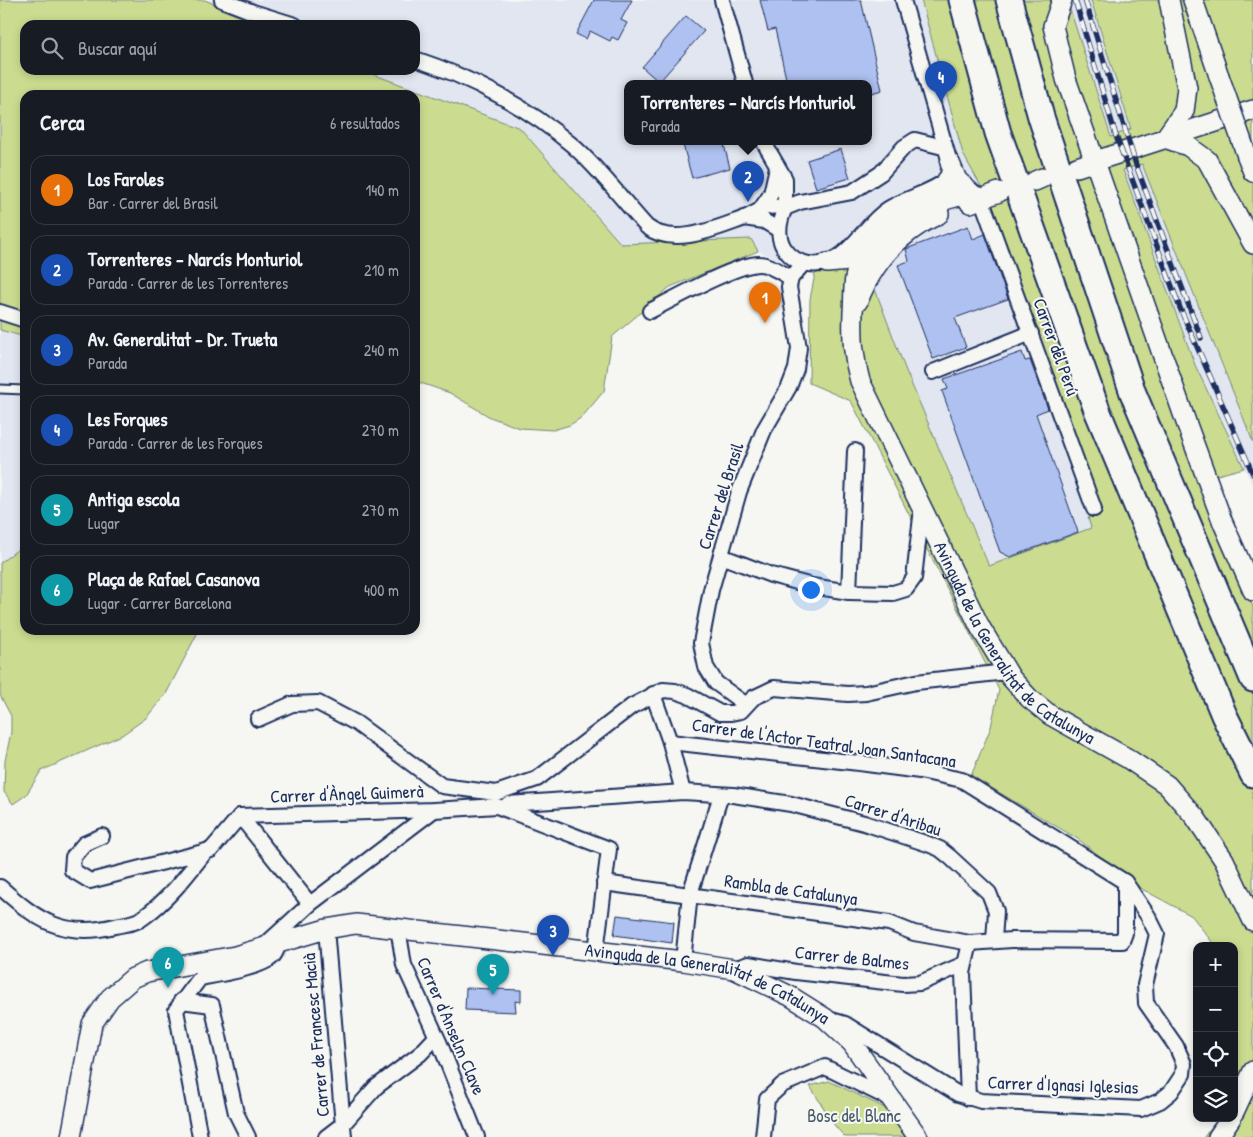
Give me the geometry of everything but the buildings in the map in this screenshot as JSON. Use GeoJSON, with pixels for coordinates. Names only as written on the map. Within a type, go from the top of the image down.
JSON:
{"type":"FeatureCollection","features":[{"type":"Feature","properties":{"kind":"highway"},"geometry":{"type":"LineString","coordinates":[[962,0],[998,133],[1097,410],[1224,715],[1253,774]]}},
{"type":"Feature","properties":{"kind":"highway"},"geometry":{"type":"LineString","coordinates":[[1009,0],[1041,117],[1133,393],[1253,679]]}},
{"type":"Feature","properties":{"kind":"street"},"geometry":{"type":"LineString","coordinates":[[222,0],[279,20]]}},
{"type":"Feature","properties":{"kind":"street"},"geometry":{"type":"LineString","coordinates":[[722,0],[744,80]]}},
{"type":"Feature","properties":{"kind":"street"},"geometry":{"type":"LineString","coordinates":[[903,0],[946,163],[957,180],[977,197],[999,192]]}},
{"type":"Feature","properties":{"kind":"street"},"geometry":{"type":"LineString","coordinates":[[1062,0],[1054,19],[1054,39],[1086,164],[1211,490],[1253,591]]}},
{"type":"Feature","properties":{"kind":"street"},"geometry":{"type":"LineString","coordinates":[[1165,138],[1184,111],[1187,88],[1169,0]]}},
{"type":"Feature","properties":{"kind":"street"},"geometry":{"type":"LineString","coordinates":[[1193,0],[1250,164]]}},
{"type":"Feature","properties":{"kind":"street"},"geometry":{"type":"LineString","coordinates":[[1208,0],[1218,76]]}},
{"type":"Feature","properties":{"kind":"street"},"geometry":{"type":"LineString","coordinates":[[420,61],[473,82],[549,128],[572,146],[654,232],[672,238],[744,218],[762,208],[776,206],[785,208],[807,201],[852,192],[881,173],[904,147],[915,140],[946,163]]}},
{"type":"Feature","properties":{"kind":"street"},"geometry":{"type":"LineString","coordinates":[[1086,164],[1253,110]]}},
{"type":"Feature","properties":{"kind":"street"},"geometry":{"type":"LineString","coordinates":[[1165,138],[1188,146],[1207,160],[1253,244]]}},
{"type":"Feature","properties":{"kind":"street"},"geometry":{"type":"LineString","coordinates":[[765,145],[785,179],[785,208],[778,230],[785,250],[790,256],[804,263],[861,260],[883,255]]}},
{"type":"Feature","properties":{"kind":"street"},"geometry":{"type":"LineString","coordinates":[[906,232],[909,225],[938,208],[941,202],[946,163]]}},
{"type":"Feature","properties":{"kind":"street"},"geometry":{"type":"LineString","coordinates":[[828,262],[848,251],[872,222],[946,163]]}},
{"type":"Feature","properties":{"kind":"street"},"geometry":{"type":"LineString","coordinates":[[762,208],[772,194],[777,167]]}},
{"type":"Feature","properties":{"kind":"street","name":"Avinguda de la Generalitat de Catalunya"},"geometry":{"type":"LineString","coordinates":[[977,197],[941,202],[915,211],[887,228],[861,260],[854,284],[852,346],[860,381],[980,627],[1006,672],[1038,706],[1151,773],[1180,799],[1224,860],[1253,921]]}},
{"type":"Feature","properties":{"kind":"street","name":"Avinguda de la Generalitat de Catalunya"},"geometry":{"type":"LineString","coordinates":[[853,313],[863,287],[883,255],[906,232],[943,212],[977,197]]}},
{"type":"Feature","properties":{"kind":"street","name":"Carrer del Perú"},"geometry":{"type":"LineString","coordinates":[[977,197],[1031,333],[1094,509]]}},
{"type":"Feature","properties":{"kind":"street"},"geometry":{"type":"LineString","coordinates":[[744,218],[764,221],[778,230]]}},
{"type":"Feature","properties":{"kind":"street"},"geometry":{"type":"LineString","coordinates":[[828,262],[845,274],[854,284]]}},
{"type":"Feature","properties":{"kind":"street"},"geometry":{"type":"LineString","coordinates":[[650,311],[716,279],[752,265],[767,266],[791,278],[804,263]]}},
{"type":"Feature","properties":{"kind":"street","name":"Carrer del Brasil"},"geometry":{"type":"LineString","coordinates":[[745,704],[716,682],[702,656],[700,642],[711,590],[751,459],[764,430],[790,386],[796,369],[799,348],[788,287],[791,278]]}},
{"type":"Feature","properties":{"kind":"street"},"geometry":{"type":"LineString","coordinates":[[0,312],[20,318]]}},
{"type":"Feature","properties":{"kind":"street"},"geometry":{"type":"LineString","coordinates":[[933,372],[1031,333]]}},
{"type":"Feature","properties":{"kind":"street"},"geometry":{"type":"LineString","coordinates":[[849,592],[855,450]]}},
{"type":"Feature","properties":{"kind":"street"},"geometry":{"type":"LineString","coordinates":[[721,556],[771,575],[812,586],[849,592],[893,593],[906,589],[914,578],[922,508]]}},
{"type":"Feature","properties":{"kind":"street"},"geometry":{"type":"LineString","coordinates":[[499,802],[537,779],[632,706],[663,690],[675,691],[720,713],[740,711],[745,704],[774,688],[848,694],[933,680],[1006,672]]}},
{"type":"Feature","properties":{"kind":"street"},"geometry":{"type":"LineString","coordinates":[[653,694],[670,742],[683,792]]}},
{"type":"Feature","properties":{"kind":"street"},"geometry":{"type":"LineString","coordinates":[[258,719],[292,704],[318,703],[356,723],[442,786],[499,802],[609,849],[596,951]]}},
{"type":"Feature","properties":{"kind":"street","name":"Carrer de l'Actor Teatral Joan Santacana"},"geometry":{"type":"LineString","coordinates":[[670,742],[920,771],[962,780],[1125,882]]}},
{"type":"Feature","properties":{"kind":"street","name":"Carrer d'Aribau"},"geometry":{"type":"LineString","coordinates":[[499,802],[508,804],[683,792],[721,794],[811,808],[871,825],[940,849],[989,893],[996,911],[994,940]]}},
{"type":"Feature","properties":{"kind":"street"},"geometry":{"type":"LineString","coordinates":[[683,961],[690,894],[721,794]]}},
{"type":"Feature","properties":{"kind":"street","name":"Carrer d'Àngel Guimerà"},"geometry":{"type":"LineString","coordinates":[[240,816],[434,810],[499,802]]}},
{"type":"Feature","properties":{"kind":"street"},"geometry":{"type":"LineString","coordinates":[[200,1137],[176,1010],[181,1001],[200,978],[267,961],[276,952],[270,946],[310,904],[434,810]]}},
{"type":"Feature","properties":{"kind":"street"},"geometry":{"type":"LineString","coordinates":[[102,836],[84,844],[73,857],[72,870],[90,881],[211,850],[240,816],[310,904]]}},
{"type":"Feature","properties":{"kind":"street"},"geometry":{"type":"LineString","coordinates":[[0,887],[30,914],[69,930],[102,929],[142,919],[174,891],[206,851]]}},
{"type":"Feature","properties":{"kind":"street"},"geometry":{"type":"LineString","coordinates":[[968,1098],[964,964],[970,942],[994,940],[1122,941],[1125,933],[1125,882]]}},
{"type":"Feature","properties":{"kind":"street","name":"Carrer d'Ignasi Iglesias"},"geometry":{"type":"LineString","coordinates":[[825,1018],[845,1024],[958,1094],[968,1098],[981,1101],[1141,1109],[1160,1101],[1172,1092],[1183,1074],[1182,1056],[1151,1011],[1144,996],[1157,934],[1148,916],[1125,882]]}},
{"type":"Feature","properties":{"kind":"street","name":"Rambla de Catalunya"},"geometry":{"type":"LineString","coordinates":[[604,883],[889,923],[914,933],[970,942]]}},
{"type":"Feature","properties":{"kind":"street","name":"Avinguda de la Generalitat de Catalunya"},"geometry":{"type":"LineString","coordinates":[[70,1137],[92,1024],[99,1012],[116,992],[133,978],[147,972],[270,946],[326,929],[356,924],[683,961],[734,969],[790,996],[825,1018],[852,1043],[918,1137]]}},
{"type":"Feature","properties":{"kind":"street","name":"Carrer d'Anselm Clave"},"geometry":{"type":"LineString","coordinates":[[398,928],[404,965],[477,1137]]}},
{"type":"Feature","properties":{"kind":"street","name":"Carrer de Francesc Macià"},"geometry":{"type":"LineString","coordinates":[[326,929],[343,1131]]}},
{"type":"Feature","properties":{"kind":"street","name":"Carrer de Balmes"},"geometry":{"type":"LineString","coordinates":[[734,969],[748,964],[796,972],[903,984],[920,983],[964,964]]}},
{"type":"Feature","properties":{"kind":"street"},"geometry":{"type":"LineString","coordinates":[[181,1001],[212,1006],[236,1113],[248,1137]]}},
{"type":"Feature","properties":{"kind":"street"},"geometry":{"type":"LineString","coordinates":[[326,1137],[343,1131],[376,1087],[420,1054],[436,1037]]}},
{"type":"Feature","properties":{"kind":"street"},"geometry":{"type":"LineString","coordinates":[[763,1137],[767,1099],[782,1085],[825,1067],[893,1100]]}},
{"type":"Feature","properties":{"kind":"street"},"geometry":{"type":"LineString","coordinates":[[1238,1103],[1253,1071]]}},
{"type":"Feature","properties":{"kind":"street"},"geometry":{"type":"LineString","coordinates":[[1218,1137],[1228,1122]]}},
{"type":"Feature","properties":{"kind":"lane"},"geometry":{"type":"LineString","coordinates":[[0,390],[20,390]]}},
{"type":"Feature","properties":{"kind":"shaded area"},"geometry":{"type":"Polygon","coordinates":[[[205,0],[921,0],[963,154],[992,206],[1101,513],[1092,528],[990,566],[906,371],[861,252],[815,274],[758,251],[750,239],[621,244],[520,128],[375,75],[420,75],[420,20],[249,20],[205,0]]]}},
{"type":"Feature","properties":{"kind":"shaded area"},"geometry":{"type":"Polygon","coordinates":[[[1067,0],[1091,0],[1131,130],[1111,137],[1067,0]]]}},
{"type":"Feature","properties":{"kind":"shaded area"},"geometry":{"type":"Polygon","coordinates":[[[1142,163],[1253,442],[1253,486],[1195,365],[1123,170],[1142,163]]]}},
{"type":"Feature","properties":{"kind":"shaded area"},"geometry":{"type":"Polygon","coordinates":[[[0,330],[20,336],[20,548],[0,563],[0,330]]]}},
{"type":"Feature","properties":{"kind":"green space"},"geometry":{"type":"Polygon","coordinates":[[[0,0],[205,0],[249,20],[20,20],[20,75],[375,75],[416,90],[20,90],[20,336],[0,330],[0,0]]]}},
{"type":"Feature","properties":{"kind":"green space"},"geometry":{"type":"Polygon","coordinates":[[[921,0],[1067,0],[1111,137],[1131,129],[1091,0],[1253,0],[1253,442],[1142,164],[1123,170],[1195,365],[1244,468],[1202,479],[1253,607],[1253,1137],[1204,1137],[1215,1122],[1238,1122],[1238,942],[1212,942],[1192,916],[1142,889],[1078,839],[971,776],[991,727],[999,690],[851,401],[809,383],[810,299],[815,274],[861,252],[906,371],[989,566],[1091,528],[1088,518],[1101,513],[992,206],[963,154],[921,0]]]}},
{"type":"Feature","properties":{"kind":"green space"},"geometry":{"type":"Polygon","coordinates":[[[420,92],[520,128],[621,244],[751,239],[758,251],[670,287],[612,337],[604,391],[582,417],[570,425],[553,430],[520,428],[490,417],[450,393],[420,383],[420,92]]]}},
{"type":"Feature","properties":{"kind":"green space"},"geometry":{"type":"Polygon","coordinates":[[[20,548],[20,635],[196,635],[166,694],[146,718],[122,735],[41,771],[26,795],[13,804],[4,792],[5,761],[11,732],[11,716],[0,695],[0,563],[20,548]]]}},
{"type":"Feature","properties":{"kind":"green space","name":"Bosc del Blanc"},"geometry":{"type":"Polygon","coordinates":[[[829,1081],[885,1108],[905,1137],[845,1137],[835,1126],[810,1086],[829,1081]]]}},
{"type":"Feature","properties":{"kind":"railway"},"geometry":{"type":"LineString","coordinates":[[1075,0],[1116,136],[1180,308],[1253,474]]}},
{"type":"Feature","properties":{"kind":"railway"},"geometry":{"type":"LineString","coordinates":[[1085,0],[1136,165],[1201,338]]}},
{"type":"Feature","properties":{"kind":"place","name":"Les Forques"},"geometry":{"type":"Point","coordinates":[941,102]}},
{"type":"Feature","properties":{"kind":"place","name":"Torrenteres - Narcís Monturiol"},"geometry":{"type":"Point","coordinates":[748,202]}},
{"type":"Feature","properties":{"kind":"place","name":"Los Faroles"},"geometry":{"type":"Point","coordinates":[765,323]}},
{"type":"Feature","properties":{"kind":"place","name":"Av. Generalitat - Dr. Trueta"},"geometry":{"type":"Point","coordinates":[553,956]}},
{"type":"Feature","properties":{"kind":"place","name":"Plaça de Rafael Casanova"},"geometry":{"type":"Point","coordinates":[168,988]}},
{"type":"Feature","properties":{"kind":"place","name":"Antiga escola"},"geometry":{"type":"Point","coordinates":[493,995]}}]}
